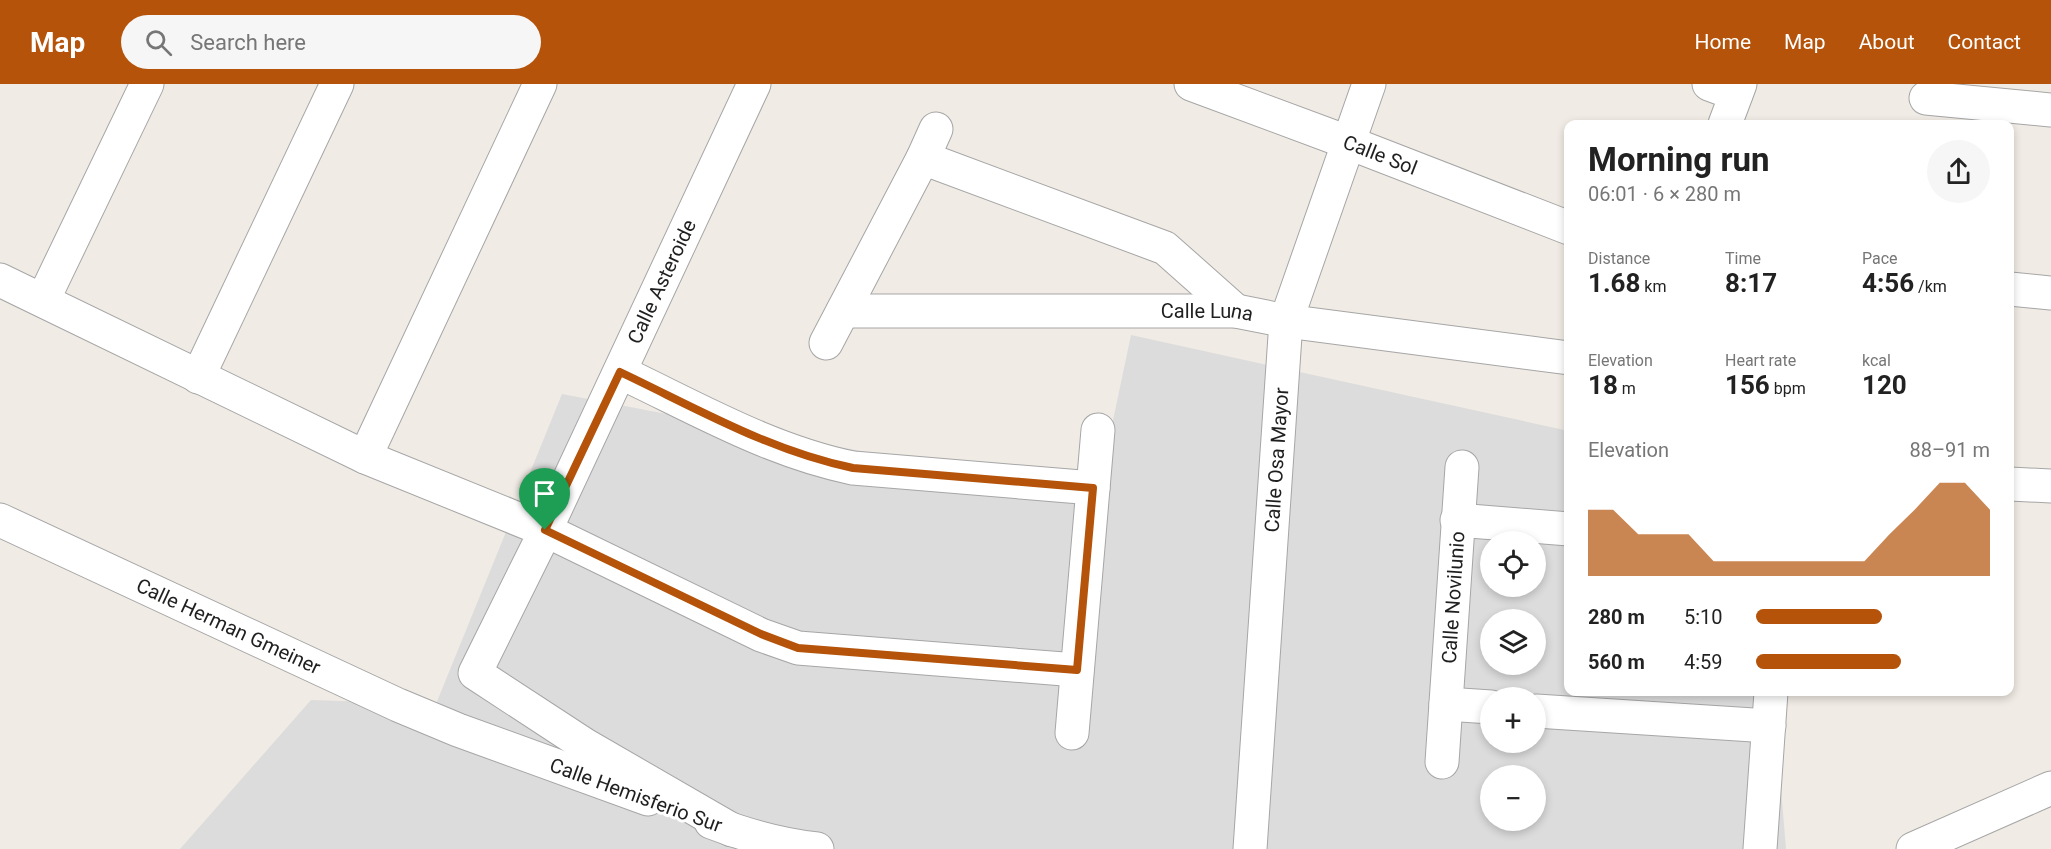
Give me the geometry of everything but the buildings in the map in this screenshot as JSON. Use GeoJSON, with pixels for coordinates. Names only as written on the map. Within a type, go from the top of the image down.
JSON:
{"type":"FeatureCollection","features":[{"type":"Feature","properties":{"kind":"street"},"geometry":{"type":"LineString","coordinates":[[43,300],[147,84]]}},
{"type":"Feature","properties":{"kind":"street"},"geometry":{"type":"LineString","coordinates":[[198,377],[337,84]]}},
{"type":"Feature","properties":{"kind":"street"},"geometry":{"type":"LineString","coordinates":[[365,457],[540,84]]}},
{"type":"Feature","properties":{"kind":"street","name":"Calle Asteroide"},"geometry":{"type":"LineString","coordinates":[[732,830],[585,745],[475,673],[620,372],[754,84]]}},
{"type":"Feature","properties":{"kind":"street","name":"Calle Sol"},"geometry":{"type":"LineString","coordinates":[[1191,84],[1564,226]]}},
{"type":"Feature","properties":{"kind":"street","name":"Calle Osa Mayor"},"geometry":{"type":"LineString","coordinates":[[1250,849],[1286,321],[1369,84]]}},
{"type":"Feature","properties":{"kind":"street"},"geometry":{"type":"LineString","coordinates":[[1725,120],[1728,87]]}},
{"type":"Feature","properties":{"kind":"street"},"geometry":{"type":"LineString","coordinates":[[1925,102],[2051,110]]}},
{"type":"Feature","properties":{"kind":"street"},"geometry":{"type":"LineString","coordinates":[[826,343],[936,129]]}},
{"type":"Feature","properties":{"kind":"street"},"geometry":{"type":"LineString","coordinates":[[922,158],[1165,248],[1236,311]]}},
{"type":"Feature","properties":{"kind":"street"},"geometry":{"type":"LineString","coordinates":[[0,280],[365,457],[545,530],[761,634],[798,648],[1077,670]]}},
{"type":"Feature","properties":{"kind":"street"},"geometry":{"type":"LineString","coordinates":[[2014,289],[2051,293]]}},
{"type":"Feature","properties":{"kind":"street","name":"Calle Luna"},"geometry":{"type":"LineString","coordinates":[[843,311],[1236,311],[1286,321],[1564,357]]}},
{"type":"Feature","properties":{"kind":"street"},"geometry":{"type":"LineString","coordinates":[[620,372],[777,446],[830,463],[853,468],[1093,488]]}},
{"type":"Feature","properties":{"kind":"street"},"geometry":{"type":"LineString","coordinates":[[1072,733],[1098,430]]}},
{"type":"Feature","properties":{"kind":"street"},"geometry":{"type":"LineString","coordinates":[[1457,520],[1462,467]]}},
{"type":"Feature","properties":{"kind":"street"},"geometry":{"type":"LineString","coordinates":[[2014,484],[2051,486]]}},
{"type":"Feature","properties":{"kind":"street","name":"Calle Herman Gmeiner"},"geometry":{"type":"LineString","coordinates":[[0,520],[398,705],[458,730]]}},
{"type":"Feature","properties":{"kind":"street","name":"Calle Novilunio"},"geometry":{"type":"LineString","coordinates":[[1442,762],[1457,520],[1564,529]]}},
{"type":"Feature","properties":{"kind":"street"},"geometry":{"type":"LineString","coordinates":[[1760,849],[1771,696]]}},
{"type":"Feature","properties":{"kind":"street"},"geometry":{"type":"LineString","coordinates":[[1446,704],[1480,706]]}},
{"type":"Feature","properties":{"kind":"street"},"geometry":{"type":"LineString","coordinates":[[1546,712],[1769,726]]}},
{"type":"Feature","properties":{"kind":"street","name":"Calle Hemisferio Sur"},"geometry":{"type":"LineString","coordinates":[[458,730],[732,830],[797,847],[816,849]]}},
{"type":"Feature","properties":{"kind":"street"},"geometry":{"type":"LineString","coordinates":[[1913,849],[2051,788]]}},
{"type":"Feature","properties":{"kind":"shaded area"},"geometry":{"type":"Polygon","coordinates":[[[1131,335],[1564,430],[1564,696],[1773,696],[1786,849],[180,849],[311,700],[436,704],[562,394],[1097,496],[1131,335]]]}},
{"type":"Feature","properties":{"kind":"route"},"geometry":{"type":"LineString","coordinates":[[620,372],[777,446],[830,463],[853,468],[1093,488],[1077,670],[798,648],[761,634],[545,530],[620,372]]}}]}
